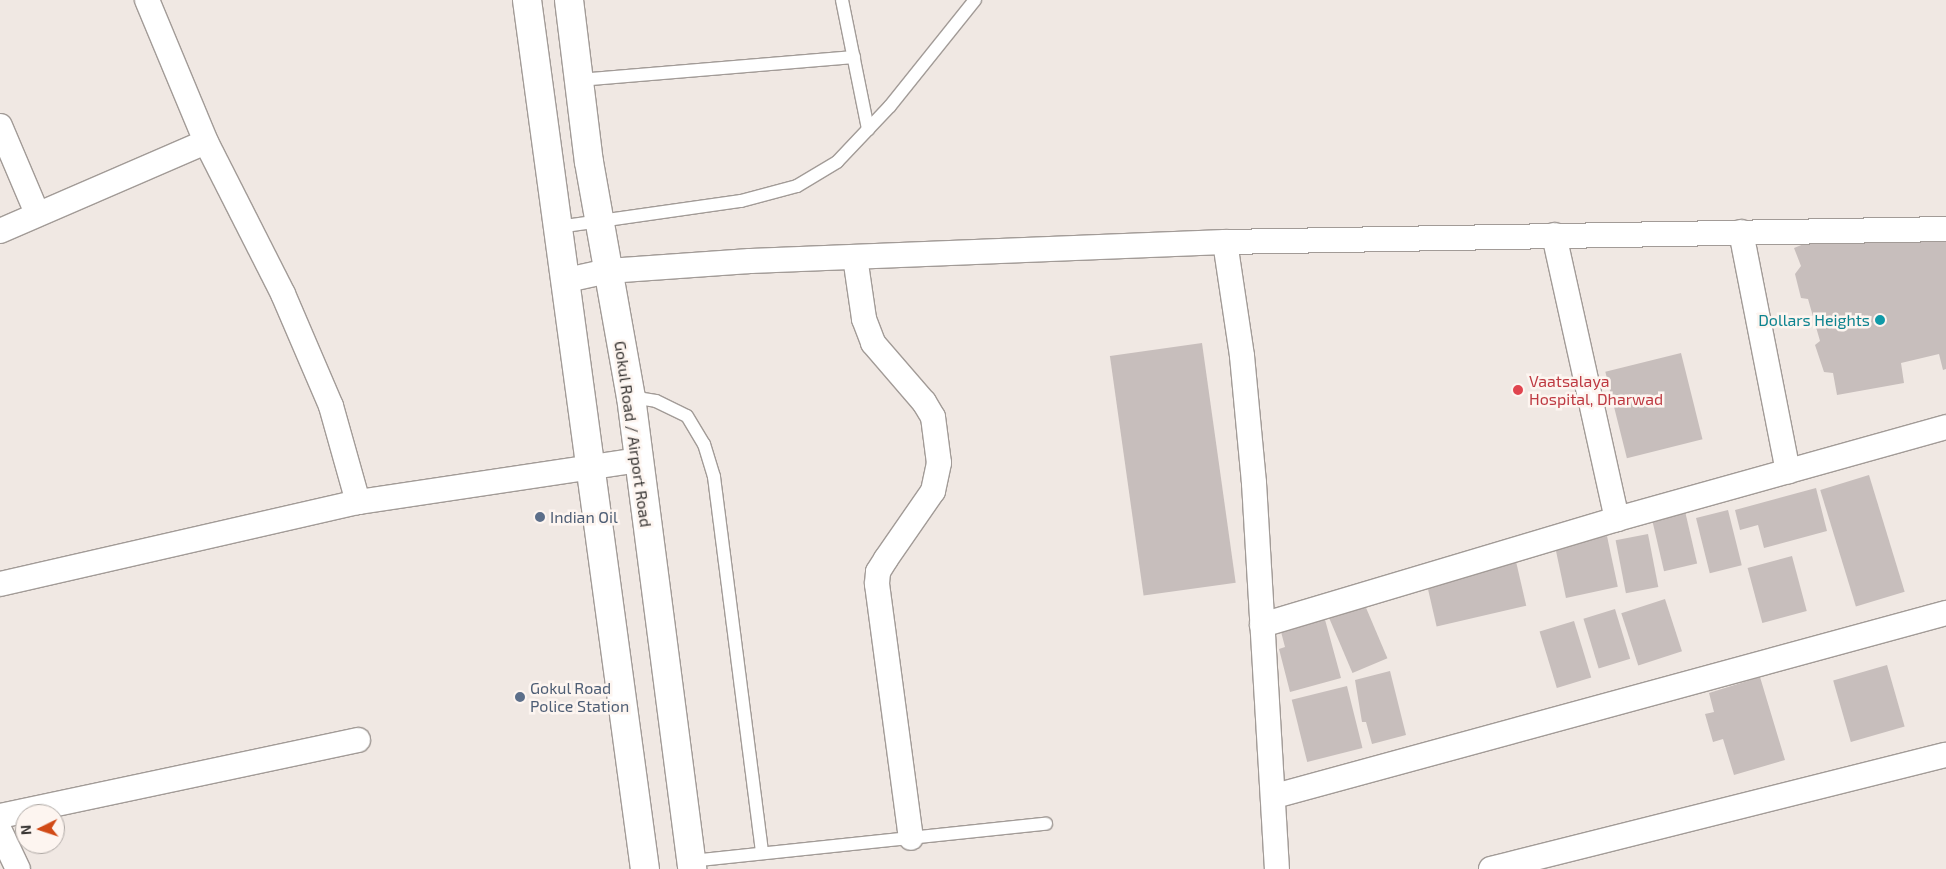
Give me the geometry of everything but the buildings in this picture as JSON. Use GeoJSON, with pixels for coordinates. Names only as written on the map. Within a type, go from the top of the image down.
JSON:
{"type":"FeatureCollection","features":[{"type":"Feature","properties":{"kind":"main road"},"geometry":{"type":"LineString","coordinates":[[527,0],[593,466],[645,869]]}},
{"type":"Feature","properties":{"kind":"main road","name":"Gokul Road / Airport Road"},"geometry":{"type":"LineString","coordinates":[[569,0],[599,222],[631,397],[691,865]]}},
{"type":"Feature","properties":{"kind":"street"},"geometry":{"type":"LineString","coordinates":[[147,0],[206,142],[283,294],[332,406],[358,502]]}},
{"type":"Feature","properties":{"kind":"street"},"geometry":{"type":"LineString","coordinates":[[0,126],[37,213]]}},
{"type":"Feature","properties":{"kind":"street"},"geometry":{"type":"LineString","coordinates":[[0,231],[37,213],[206,142]]}},
{"type":"Feature","properties":{"kind":"street"},"geometry":{"type":"LineString","coordinates":[[567,280],[608,271],[855,257],[1225,242],[1554,234],[1946,229]]}},
{"type":"Feature","properties":{"kind":"street"},"geometry":{"type":"LineString","coordinates":[[1741,232],[1788,471]]}},
{"type":"Feature","properties":{"kind":"street"},"geometry":{"type":"LineString","coordinates":[[1554,234],[1617,519]]}},
{"type":"Feature","properties":{"kind":"street"},"geometry":{"type":"LineString","coordinates":[[1225,242],[1248,424],[1275,796],[1277,869]]}},
{"type":"Feature","properties":{"kind":"street"},"geometry":{"type":"LineString","coordinates":[[855,257],[864,319],[873,343],[924,402],[933,417],[939,464],[933,491],[886,558],[878,572],[877,584],[911,838]]}},
{"type":"Feature","properties":{"kind":"street"},"geometry":{"type":"LineString","coordinates":[[1262,625],[1617,519],[1946,427]]}},
{"type":"Feature","properties":{"kind":"street"},"geometry":{"type":"LineString","coordinates":[[0,584],[358,502],[638,460]]}},
{"type":"Feature","properties":{"kind":"street"},"geometry":{"type":"LineString","coordinates":[[1275,796],[1946,614]]}},
{"type":"Feature","properties":{"kind":"street"},"geometry":{"type":"LineString","coordinates":[[0,816],[358,740]]}},
{"type":"Feature","properties":{"kind":"street"},"geometry":{"type":"LineString","coordinates":[[1491,869],[1946,755]]}},
{"type":"Feature","properties":{"kind":"street"},"geometry":{"type":"LineString","coordinates":[[0,831],[18,869]]}},
{"type":"Feature","properties":{"kind":"lane"},"geometry":{"type":"LineString","coordinates":[[842,0],[868,129]]}},
{"type":"Feature","properties":{"kind":"lane"},"geometry":{"type":"LineString","coordinates":[[558,227],[741,201],[797,186],[838,162],[868,129],[975,0]]}},
{"type":"Feature","properties":{"kind":"lane"},"geometry":{"type":"LineString","coordinates":[[579,80],[854,57]]}},
{"type":"Feature","properties":{"kind":"lane"},"geometry":{"type":"LineString","coordinates":[[631,397],[656,401],[687,416],[704,444],[714,477],[762,853]]}},
{"type":"Feature","properties":{"kind":"lane"},"geometry":{"type":"LineString","coordinates":[[691,865],[762,853],[1046,824]]}},
{"type":"Feature","properties":{"kind":"place","name":"Dollars Heights"},"geometry":{"type":"Point","coordinates":[1880,320]}},
{"type":"Feature","properties":{"kind":"place","name":"Vaatsalaya Hospital, Dharwad"},"geometry":{"type":"Point","coordinates":[1518,390]}},
{"type":"Feature","properties":{"kind":"place","name":"Indian Oil"},"geometry":{"type":"Point","coordinates":[540,517]}},
{"type":"Feature","properties":{"kind":"place","name":"Gokul Road Police Station"},"geometry":{"type":"Point","coordinates":[520,697]}}]}
